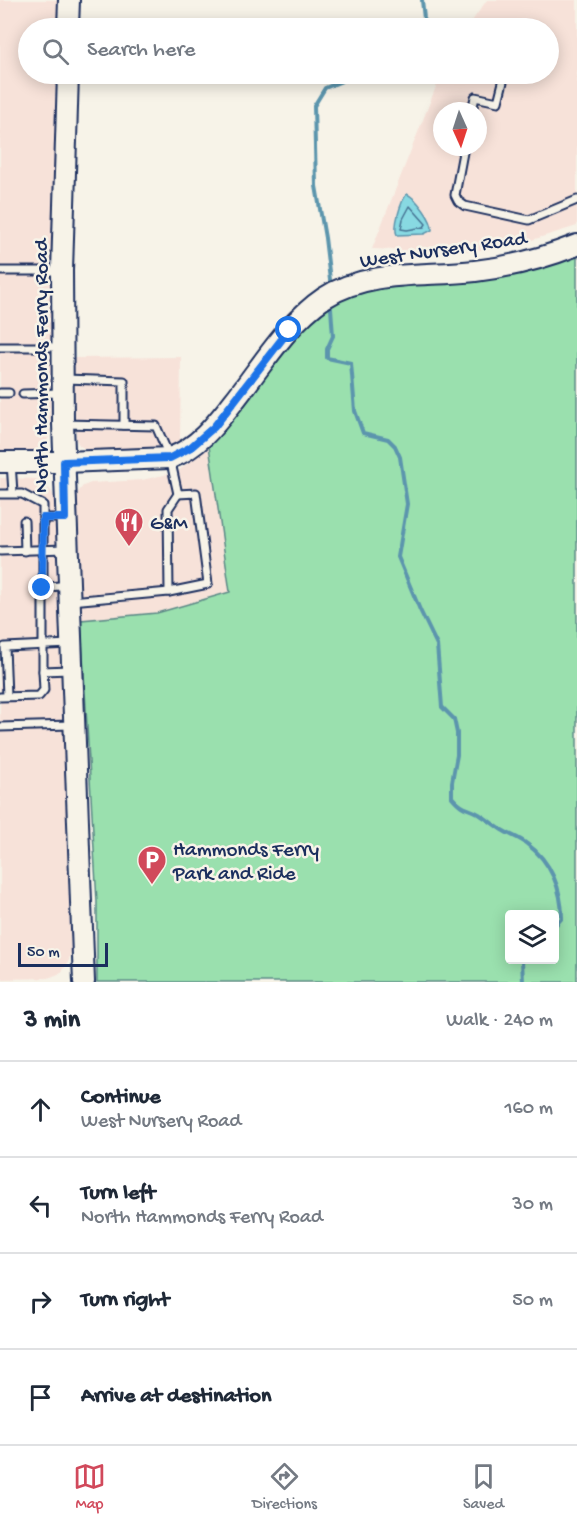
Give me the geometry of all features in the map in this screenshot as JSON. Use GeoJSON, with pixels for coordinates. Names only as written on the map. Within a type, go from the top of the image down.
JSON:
{"type":"FeatureCollection","features":[{"type":"Feature","properties":{"kind":"main road"},"geometry":{"type":"LineString","coordinates":[[68,18],[69,0]]}},
{"type":"Feature","properties":{"kind":"main road","name":"North Hammonds Ferry Road"},"geometry":{"type":"LineString","coordinates":[[68,84],[62,271],[63,424],[84,982]]}},
{"type":"Feature","properties":{"kind":"main road","name":"West Nursery Road"},"geometry":{"type":"LineString","coordinates":[[5,462],[170,458],[191,447],[214,427],[289,330],[306,312],[325,298],[348,286],[369,280],[497,268],[538,259],[577,245]]}},
{"type":"Feature","properties":{"kind":"lane"},"geometry":{"type":"LineString","coordinates":[[475,102],[476,97],[498,102],[502,84]]}},
{"type":"Feature","properties":{"kind":"lane"},"geometry":{"type":"LineString","coordinates":[[462,156],[455,195],[458,201],[465,206],[529,220],[577,200]]}},
{"type":"Feature","properties":{"kind":"lane"},"geometry":{"type":"LineString","coordinates":[[0,271],[62,271]]}},
{"type":"Feature","properties":{"kind":"lane"},"geometry":{"type":"LineString","coordinates":[[0,347],[62,347]]}},
{"type":"Feature","properties":{"kind":"lane"},"geometry":{"type":"LineString","coordinates":[[23,394],[63,386],[124,381],[124,425]]}},
{"type":"Feature","properties":{"kind":"lane"},"geometry":{"type":"LineString","coordinates":[[0,393],[9,393]]}},
{"type":"Feature","properties":{"kind":"lane"},"geometry":{"type":"LineString","coordinates":[[63,424],[156,426],[170,458],[178,494],[168,509],[169,592]]}},
{"type":"Feature","properties":{"kind":"lane"},"geometry":{"type":"LineString","coordinates":[[5,462],[13,493]]}},
{"type":"Feature","properties":{"kind":"lane"},"geometry":{"type":"LineString","coordinates":[[42,588],[68,593],[169,592],[208,584],[196,493],[178,494]]}},
{"type":"Feature","properties":{"kind":"lane"},"geometry":{"type":"LineString","coordinates":[[0,494],[22,494],[43,505],[42,588],[43,645],[43,670],[42,694],[4,696],[5,647],[43,645],[70,644]]}},
{"type":"Feature","properties":{"kind":"lane"},"geometry":{"type":"LineString","coordinates":[[22,494],[23,503]]}},
{"type":"Feature","properties":{"kind":"lane"},"geometry":{"type":"LineString","coordinates":[[43,518],[65,518]]}},
{"type":"Feature","properties":{"kind":"lane"},"geometry":{"type":"LineString","coordinates":[[24,521],[25,551]]}},
{"type":"Feature","properties":{"kind":"lane"},"geometry":{"type":"LineString","coordinates":[[0,551],[66,549]]}},
{"type":"Feature","properties":{"kind":"lane"},"geometry":{"type":"LineString","coordinates":[[43,670],[72,670]]}},
{"type":"Feature","properties":{"kind":"lane"},"geometry":{"type":"LineString","coordinates":[[0,727],[74,725]]}},
{"type":"Feature","properties":{"kind":"shaded area"},"geometry":{"type":"Polygon","coordinates":[[[0,0],[57,0],[57,18],[18,18],[18,84],[56,84],[50,435],[44,446],[29,453],[0,453],[0,0]]]}},
{"type":"Feature","properties":{"kind":"shaded area"},"geometry":{"type":"Polygon","coordinates":[[[487,0],[577,0],[577,226],[506,248],[450,252],[372,249],[437,84],[559,84],[559,18],[474,18],[487,0]]]}},
{"type":"Feature","properties":{"kind":"shaded area"},"geometry":{"type":"Polygon","coordinates":[[[181,357],[180,442],[151,452],[92,454],[79,445],[76,439],[73,358],[181,357]]]}},
{"type":"Feature","properties":{"kind":"shaded area"},"geometry":{"type":"Polygon","coordinates":[[[209,446],[231,592],[157,613],[81,620],[77,495],[79,491],[83,486],[91,483],[142,480],[177,472],[209,446]]]}},
{"type":"Feature","properties":{"kind":"shaded area"},"geometry":{"type":"Polygon","coordinates":[[[0,478],[40,479],[52,492],[55,500],[71,952],[68,963],[61,973],[48,978],[0,979],[0,478]]]}},
{"type":"Feature","properties":{"kind":"green space"},"geometry":{"type":"Polygon","coordinates":[[[577,255],[577,982],[97,982],[97,902],[81,620],[157,613],[230,592],[209,446],[312,319],[339,301],[358,293],[390,285],[522,272],[577,255]]]}},
{"type":"Feature","properties":{"kind":"water"},"geometry":{"type":"Polygon","coordinates":[[[407,194],[423,210],[430,221],[432,230],[424,234],[397,235],[398,214],[407,194]]]}},
{"type":"Feature","properties":{"kind":"waterway"},"geometry":{"type":"LineString","coordinates":[[422,0],[424,18]]}},
{"type":"Feature","properties":{"kind":"waterway"},"geometry":{"type":"LineString","coordinates":[[330,280],[316,186],[314,106],[325,88],[335,84]]}},
{"type":"Feature","properties":{"kind":"waterway"},"geometry":{"type":"LineString","coordinates":[[331,308],[333,336],[327,349],[327,358],[351,363],[355,411],[363,433],[388,439],[395,446],[400,457],[407,504],[398,557],[437,645],[442,707],[454,719],[457,733],[457,755],[452,797],[462,806],[524,842],[543,859],[549,868],[560,897],[562,918],[559,921]]}},
{"type":"Feature","properties":{"kind":"waterway"},"geometry":{"type":"LineString","coordinates":[[522,964],[523,982]]}},
{"type":"Feature","properties":{"kind":"place","name":"G&M"},"geometry":{"type":"Point","coordinates":[129,548]}},
{"type":"Feature","properties":{"kind":"place","name":"Hammonds Ferry Park and Ride"},"geometry":{"type":"Point","coordinates":[152,886]}},
{"type":"Feature","properties":{"kind":"route"},"geometry":{"type":"LineString","coordinates":[[42,588],[43,518],[65,518],[64,462],[170,458],[191,447],[214,427],[289,330]]}}]}
